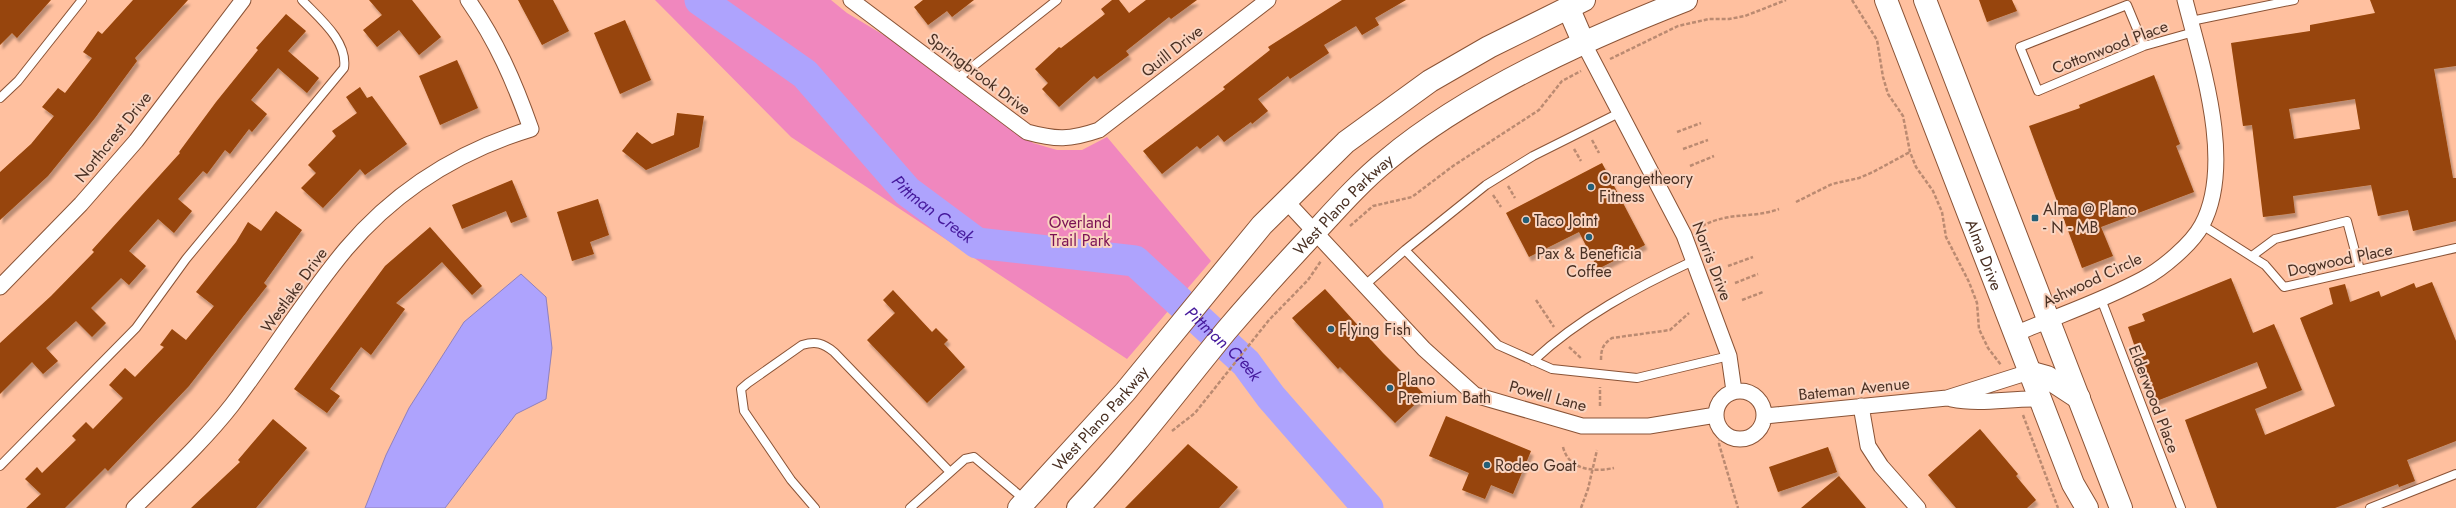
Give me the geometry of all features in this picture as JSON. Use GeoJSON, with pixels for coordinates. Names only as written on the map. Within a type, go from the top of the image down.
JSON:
{"type":"FeatureCollection","features":[{"type":"Feature","properties":{"kind":"main road","name":"West Plano Parkway"},"geometry":{"type":"LineString","coordinates":[[1078,508],[1130,450],[1243,312],[1322,238],[1364,180],[1414,138],[1482,95],[1584,44],[1686,0]]}},
{"type":"Feature","properties":{"kind":"main road","name":"Alma Drive"},"geometry":{"type":"LineString","coordinates":[[1886,0],[2073,484],[2087,508]]}},
{"type":"Feature","properties":{"kind":"main road"},"geometry":{"type":"LineString","coordinates":[[1926,0],[2121,508]]}},
{"type":"Feature","properties":{"kind":"main road","name":"West Plano Parkway"},"geometry":{"type":"LineString","coordinates":[[1026,506],[1084,440],[1262,225],[1346,142],[1430,81],[1489,47],[1576,4]]}},
{"type":"Feature","properties":{"kind":"main road"},"geometry":{"type":"LineString","coordinates":[[1576,4],[1584,44]]}},
{"type":"Feature","properties":{"kind":"main road"},"geometry":{"type":"LineString","coordinates":[[2029,372],[2047,377],[2079,398]]}},
{"type":"Feature","properties":{"kind":"street","name":"Northcrest Drive"},"geometry":{"type":"LineString","coordinates":[[0,287],[81,204],[136,141],[244,0]]}},
{"type":"Feature","properties":{"kind":"street","name":"Westlake Drive"},"geometry":{"type":"LineString","coordinates":[[134,508],[231,406],[346,249],[381,213],[420,181],[463,155],[514,134],[531,129],[512,75],[490,30],[468,0]]}},
{"type":"Feature","properties":{"kind":"street","name":"Quill Drive"},"geometry":{"type":"LineString","coordinates":[[1099,130],[1268,0]]}},
{"type":"Feature","properties":{"kind":"street","name":"Ashwood Circle"},"geometry":{"type":"LineString","coordinates":[[2014,334],[2101,299],[2144,279],[2178,254],[2202,225],[2211,197],[2216,164],[2213,113],[2185,0]]}},
{"type":"Feature","properties":{"kind":"street","name":"Springbrook Drive"},"geometry":{"type":"LineString","coordinates":[[857,2],[1027,132],[1051,139],[1076,138],[1099,130]]}},
{"type":"Feature","properties":{"kind":"street","name":"Norris Drive"},"geometry":{"type":"LineString","coordinates":[[1584,44],[1684,235],[1729,356],[1734,391]]}},
{"type":"Feature","properties":{"kind":"street","name":"Powell Lane"},"geometry":{"type":"LineString","coordinates":[[1286,201],[1424,349],[1475,395],[1582,426],[1649,426],[1716,415]]}},
{"type":"Feature","properties":{"kind":"street","name":"Bateman Avenue"},"geometry":{"type":"LineString","coordinates":[[1765,416],[1947,398],[2029,372]]}},
{"type":"Feature","properties":{"kind":"street"},"geometry":{"type":"LineString","coordinates":[[1734,391],[1749,392],[1756,396],[1761,401],[1765,416],[1758,432],[1744,440],[1728,436],[1721,431],[1716,415],[1720,400],[1734,391]]}},
{"type":"Feature","properties":{"kind":"street","name":"Bateman Avenue"},"geometry":{"type":"LineString","coordinates":[[1947,398],[1976,403],[2016,398],[2040,399]]}},
{"type":"Feature","properties":{"kind":"street"},"geometry":{"type":"LineString","coordinates":[[1861,406],[1864,438],[1868,446],[1881,466],[1918,508]]}},
{"type":"Feature","properties":{"kind":"lane"},"geometry":{"type":"LineString","coordinates":[[0,98],[18,81],[82,0]]}},
{"type":"Feature","properties":{"kind":"lane"},"geometry":{"type":"LineString","coordinates":[[0,466],[136,328],[186,259],[344,68],[345,56],[340,45],[302,0]]}},
{"type":"Feature","properties":{"kind":"lane"},"geometry":{"type":"LineString","coordinates":[[956,79],[1057,0]]}},
{"type":"Feature","properties":{"kind":"lane","name":"Cottonwood Place"},"geometry":{"type":"LineString","coordinates":[[2144,46],[2127,5],[2020,47],[2038,91],[2192,26],[2294,0]]}},
{"type":"Feature","properties":{"kind":"lane"},"geometry":{"type":"LineString","coordinates":[[1365,285],[1405,250],[1480,189],[1532,156],[1619,113]]}},
{"type":"Feature","properties":{"kind":"lane"},"geometry":{"type":"LineString","coordinates":[[2252,256],[2275,239],[2347,220],[2360,270]]}},
{"type":"Feature","properties":{"kind":"lane","name":"Dogwood Place"},"geometry":{"type":"LineString","coordinates":[[2202,225],[2265,265],[2284,287],[2456,248]]}},
{"type":"Feature","properties":{"kind":"lane"},"geometry":{"type":"LineString","coordinates":[[1405,250],[1498,345],[1552,369],[1637,378],[1729,356]]}},
{"type":"Feature","properties":{"kind":"lane"},"geometry":{"type":"LineString","coordinates":[[1533,361],[1561,336],[1653,279],[1693,261]]}},
{"type":"Feature","properties":{"kind":"lane","name":"Elderwood Place"},"geometry":{"type":"LineString","coordinates":[[2101,299],[2180,508]]}},
{"type":"Feature","properties":{"kind":"lane"},"geometry":{"type":"LineString","coordinates":[[815,508],[791,480],[744,411],[741,400],[741,389],[748,383],[802,345],[812,342],[824,344],[834,352],[950,472]]}},
{"type":"Feature","properties":{"kind":"lane"},"geometry":{"type":"LineString","coordinates":[[910,508],[965,459],[974,457],[1026,506]]}},
{"type":"Feature","properties":{"kind":"lane"},"geometry":{"type":"LineString","coordinates":[[2370,508],[2456,474]]}},
{"type":"Feature","properties":{"kind":"path"},"geometry":{"type":"LineString","coordinates":[[1167,437],[1195,413],[1269,320],[1314,272],[1322,238],[1373,206],[1412,197],[1453,166],[1539,110],[1562,81],[1678,26],[1709,18],[1729,19],[1745,16],[1786,0]]}},
{"type":"Feature","properties":{"kind":"path"},"geometry":{"type":"LineString","coordinates":[[1852,0],[1877,40],[1883,77],[1888,94],[1903,116],[1910,152],[1916,167],[1933,191],[1942,212],[1946,237],[1969,282],[1977,304],[1979,329],[1988,348],[2004,368]]}},
{"type":"Feature","properties":{"kind":"path"},"geometry":{"type":"LineString","coordinates":[[1677,132],[1701,123]]}},
{"type":"Feature","properties":{"kind":"path"},"geometry":{"type":"LineString","coordinates":[[1683,149],[1708,140]]}},
{"type":"Feature","properties":{"kind":"path"},"geometry":{"type":"LineString","coordinates":[[1796,202],[1832,184],[1873,172],[1910,152]]}},
{"type":"Feature","properties":{"kind":"path"},"geometry":{"type":"LineString","coordinates":[[1690,166],[1714,156]]}},
{"type":"Feature","properties":{"kind":"path"},"geometry":{"type":"LineString","coordinates":[[1702,226],[1716,219],[1733,215],[1764,214],[1778,209]]}},
{"type":"Feature","properties":{"kind":"path"},"geometry":{"type":"LineString","coordinates":[[1728,266],[1753,257]]}},
{"type":"Feature","properties":{"kind":"path"},"geometry":{"type":"LineString","coordinates":[[1735,284],[1758,274]]}},
{"type":"Feature","properties":{"kind":"path"},"geometry":{"type":"LineString","coordinates":[[1742,300],[1763,292]]}},
{"type":"Feature","properties":{"kind":"path"},"geometry":{"type":"LineString","coordinates":[[1536,300],[1554,327]]}},
{"type":"Feature","properties":{"kind":"path"},"geometry":{"type":"LineString","coordinates":[[1601,367],[1601,350],[1605,343],[1612,338],[1670,330],[1689,314]]}},
{"type":"Feature","properties":{"kind":"path"},"geometry":{"type":"LineString","coordinates":[[1566,344],[1577,356],[1588,359]]}},
{"type":"Feature","properties":{"kind":"path"},"geometry":{"type":"LineString","coordinates":[[1594,359],[1601,360]]}},
{"type":"Feature","properties":{"kind":"path"},"geometry":{"type":"LineString","coordinates":[[1600,387],[1600,406]]}},
{"type":"Feature","properties":{"kind":"path"},"geometry":{"type":"LineString","coordinates":[[2021,411],[2058,508]]}},
{"type":"Feature","properties":{"kind":"path"},"geometry":{"type":"LineString","coordinates":[[1721,431],[1719,444],[1738,508]]}},
{"type":"Feature","properties":{"kind":"path"},"geometry":{"type":"LineString","coordinates":[[1563,447],[1569,459],[1575,464],[1593,471],[1614,468]]}},
{"type":"Feature","properties":{"kind":"path"},"geometry":{"type":"LineString","coordinates":[[1582,506],[1593,471],[1597,450]]}},
{"type":"Feature","properties":{"kind":"green space","name":"Overland Trail Park"},"geometry":{"type":"Polygon","coordinates":[[[655,0],[831,0],[847,13],[957,79],[1033,143],[1057,150],[1082,150],[1107,137],[1211,261],[1127,359],[791,137],[655,0]]]}},
{"type":"Feature","properties":{"kind":"shaded area"},"geometry":{"type":"Polygon","coordinates":[[[521,274],[546,297],[552,348],[546,399],[516,414],[445,508],[365,508],[386,455],[409,408],[464,322],[521,274]]]}},
{"type":"Feature","properties":{"kind":"building"},"geometry":{"type":"Polygon","coordinates":[[[0,0],[51,0],[17,38],[12,33],[0,45],[0,0]]]}},
{"type":"Feature","properties":{"kind":"building"},"geometry":{"type":"Polygon","coordinates":[[[133,0],[188,0],[135,58],[137,61],[95,118],[48,176],[0,220],[0,172],[31,144],[54,116],[42,107],[58,88],[65,93],[92,58],[83,52],[98,31],[102,34],[133,0]]]}},
{"type":"Feature","properties":{"kind":"building"},"geometry":{"type":"Polygon","coordinates":[[[369,0],[412,0],[441,37],[419,55],[399,30],[377,47],[363,30],[382,15],[369,0]]]}},
{"type":"Feature","properties":{"kind":"building"},"geometry":{"type":"Polygon","coordinates":[[[518,0],[553,0],[569,31],[542,45],[518,0]]]}},
{"type":"Feature","properties":{"kind":"building"},"geometry":{"type":"Polygon","coordinates":[[[923,0],[974,0],[952,17],[947,11],[928,25],[914,7],[923,0]]]}},
{"type":"Feature","properties":{"kind":"building"},"geometry":{"type":"Polygon","coordinates":[[[1112,0],[1119,0],[1129,13],[1146,0],[1197,0],[1171,19],[1169,17],[1126,51],[1129,55],[1097,79],[1094,76],[1059,107],[1042,89],[1048,83],[1035,69],[1059,47],[1061,48],[1105,14],[1101,9],[1112,0]]]}},
{"type":"Feature","properties":{"kind":"building"},"geometry":{"type":"Polygon","coordinates":[[[1342,0],[1406,0],[1375,18],[1379,25],[1362,35],[1356,26],[1324,45],[1329,53],[1290,79],[1288,76],[1258,99],[1268,111],[1252,124],[1251,122],[1224,142],[1218,135],[1200,149],[1197,146],[1162,174],[1143,151],[1225,89],[1223,87],[1270,50],[1268,47],[1342,0]]]}},
{"type":"Feature","properties":{"kind":"building"},"geometry":{"type":"Polygon","coordinates":[[[1979,0],[2012,0],[2017,11],[1987,22],[1979,0]]]}},
{"type":"Feature","properties":{"kind":"building"},"geometry":{"type":"Polygon","coordinates":[[[2370,0],[2456,0],[2456,66],[2434,69],[2453,178],[2456,178],[2456,221],[2413,231],[2408,210],[2378,216],[2371,185],[2293,196],[2295,213],[2263,217],[2252,125],[2243,126],[2231,43],[2310,31],[2310,25],[2375,13],[2370,0]],[[2355,99],[2289,109],[2294,139],[2360,129],[2355,99]]]}},
{"type":"Feature","properties":{"kind":"building"},"geometry":{"type":"Polygon","coordinates":[[[286,14],[306,31],[288,51],[319,78],[307,93],[278,68],[251,100],[267,114],[252,132],[249,129],[230,154],[225,150],[207,174],[203,171],[178,199],[192,211],[174,233],[158,219],[129,251],[146,266],[129,285],[121,278],[91,308],[106,323],[92,337],[76,321],[46,348],[58,361],[43,374],[32,362],[0,394],[0,343],[51,296],[94,252],[92,250],[180,153],[179,152],[216,102],[258,50],[256,48],[286,14]]]}},
{"type":"Feature","properties":{"kind":"building"},"geometry":{"type":"Polygon","coordinates":[[[625,20],[651,80],[620,94],[594,33],[625,20]]]}},
{"type":"Feature","properties":{"kind":"building"},"geometry":{"type":"Polygon","coordinates":[[[457,60],[478,108],[440,125],[419,76],[457,60]]]}},
{"type":"Feature","properties":{"kind":"building"},"geometry":{"type":"Polygon","coordinates":[[[2154,75],[2180,144],[2176,146],[2194,192],[2101,227],[2113,256],[2082,268],[2029,126],[2080,108],[2079,105],[2154,75]]]}},
{"type":"Feature","properties":{"kind":"building"},"geometry":{"type":"Polygon","coordinates":[[[360,87],[367,98],[372,96],[407,144],[365,175],[360,169],[323,208],[301,188],[316,173],[308,165],[336,136],[332,131],[357,113],[346,97],[360,87]]]}},
{"type":"Feature","properties":{"kind":"building"},"geometry":{"type":"Polygon","coordinates":[[[677,113],[704,116],[699,147],[646,170],[622,151],[637,132],[652,144],[674,135],[677,113]]]}},
{"type":"Feature","properties":{"kind":"building"},"geometry":{"type":"Polygon","coordinates":[[[1602,163],[1645,245],[1598,269],[1579,232],[1529,257],[1506,213],[1602,163]]]}},
{"type":"Feature","properties":{"kind":"building"},"geometry":{"type":"Polygon","coordinates":[[[512,180],[527,217],[511,223],[506,211],[462,229],[452,205],[512,180]]]}},
{"type":"Feature","properties":{"kind":"building"},"geometry":{"type":"Polygon","coordinates":[[[598,199],[609,235],[590,242],[594,254],[572,261],[557,212],[598,199]]]}},
{"type":"Feature","properties":{"kind":"building"},"geometry":{"type":"Polygon","coordinates":[[[276,211],[302,230],[264,283],[267,286],[189,386],[108,471],[105,468],[65,508],[26,508],[41,494],[25,479],[37,467],[42,473],[76,440],[72,436],[86,422],[93,429],[123,398],[109,385],[125,368],[135,377],[164,347],[160,345],[172,329],[186,340],[214,306],[196,292],[236,242],[248,222],[261,231],[276,211]]]}},
{"type":"Feature","properties":{"kind":"building"},"geometry":{"type":"Polygon","coordinates":[[[430,227],[482,286],[472,295],[442,262],[396,303],[405,309],[371,355],[361,347],[330,389],[340,396],[327,413],[294,389],[385,266],[430,227]]]}},
{"type":"Feature","properties":{"kind":"building"},"geometry":{"type":"Polygon","coordinates":[[[2231,278],[2253,333],[2274,324],[2302,390],[2255,409],[2265,435],[2335,406],[2300,318],[2333,304],[2329,288],[2345,284],[2350,302],[2379,291],[2381,297],[2414,283],[2416,288],[2432,282],[2456,341],[2456,441],[2407,460],[2415,481],[2399,487],[2398,484],[2335,508],[2217,508],[2185,420],[2267,388],[2257,362],[2154,402],[2128,327],[2145,321],[2142,314],[2231,278]]]}},
{"type":"Feature","properties":{"kind":"building"},"geometry":{"type":"Polygon","coordinates":[[[1325,289],[1383,353],[1425,395],[1395,423],[1340,367],[1338,369],[1292,318],[1325,289]]]}},
{"type":"Feature","properties":{"kind":"building"},"geometry":{"type":"Polygon","coordinates":[[[893,290],[932,332],[936,328],[948,340],[944,344],[965,367],[927,403],[867,340],[895,313],[883,300],[893,290]]]}},
{"type":"Feature","properties":{"kind":"building","name":"Rodeo Goat"},"geometry":{"type":"Polygon","coordinates":[[[1446,416],[1531,451],[1513,494],[1491,485],[1485,499],[1462,490],[1469,473],[1429,456],[1446,416]]]}},
{"type":"Feature","properties":{"kind":"building"},"geometry":{"type":"Polygon","coordinates":[[[273,419],[307,448],[256,508],[191,508],[240,462],[238,460],[273,419]]]}},
{"type":"Feature","properties":{"kind":"building"},"geometry":{"type":"Polygon","coordinates":[[[1980,429],[2018,474],[2016,476],[2036,500],[2027,508],[1956,508],[1928,475],[1980,429]]]}},
{"type":"Feature","properties":{"kind":"building"},"geometry":{"type":"Polygon","coordinates":[[[1188,444],[1238,487],[1219,508],[1125,508],[1188,444]]]}},
{"type":"Feature","properties":{"kind":"building"},"geometry":{"type":"Polygon","coordinates":[[[1828,447],[1837,472],[1778,492],[1769,467],[1828,447]]]}},
{"type":"Feature","properties":{"kind":"building"},"geometry":{"type":"Polygon","coordinates":[[[1839,476],[1866,508],[1801,508],[1839,476]]]}},
{"type":"Feature","properties":{"kind":"waterway","name":"Pittman Creek"},"geometry":{"type":"LineString","coordinates":[[700,0],[805,74],[907,191],[977,243],[1135,261],[1246,363],[1271,397],[1368,508]]}},
{"type":"Feature","properties":{"kind":"place","name":"Orangetheory Fitness"},"geometry":{"type":"Point","coordinates":[1591,187]}},
{"type":"Feature","properties":{"kind":"place","name":"Alma @ Plano - N - MB"},"geometry":{"type":"Point","coordinates":[2035,218]}},
{"type":"Feature","properties":{"kind":"place","name":"Taco Joint"},"geometry":{"type":"Point","coordinates":[1526,220]}},
{"type":"Feature","properties":{"kind":"place","name":"Pax & Beneficia Coffee"},"geometry":{"type":"Point","coordinates":[1589,237]}},
{"type":"Feature","properties":{"kind":"place","name":"Flying Fish"},"geometry":{"type":"Point","coordinates":[1331,329]}},
{"type":"Feature","properties":{"kind":"place","name":"Plano Premium Bath"},"geometry":{"type":"Point","coordinates":[1390,388]}},
{"type":"Feature","properties":{"kind":"place","name":"Rodeo Goat"},"geometry":{"type":"Point","coordinates":[1487,465]}}]}
